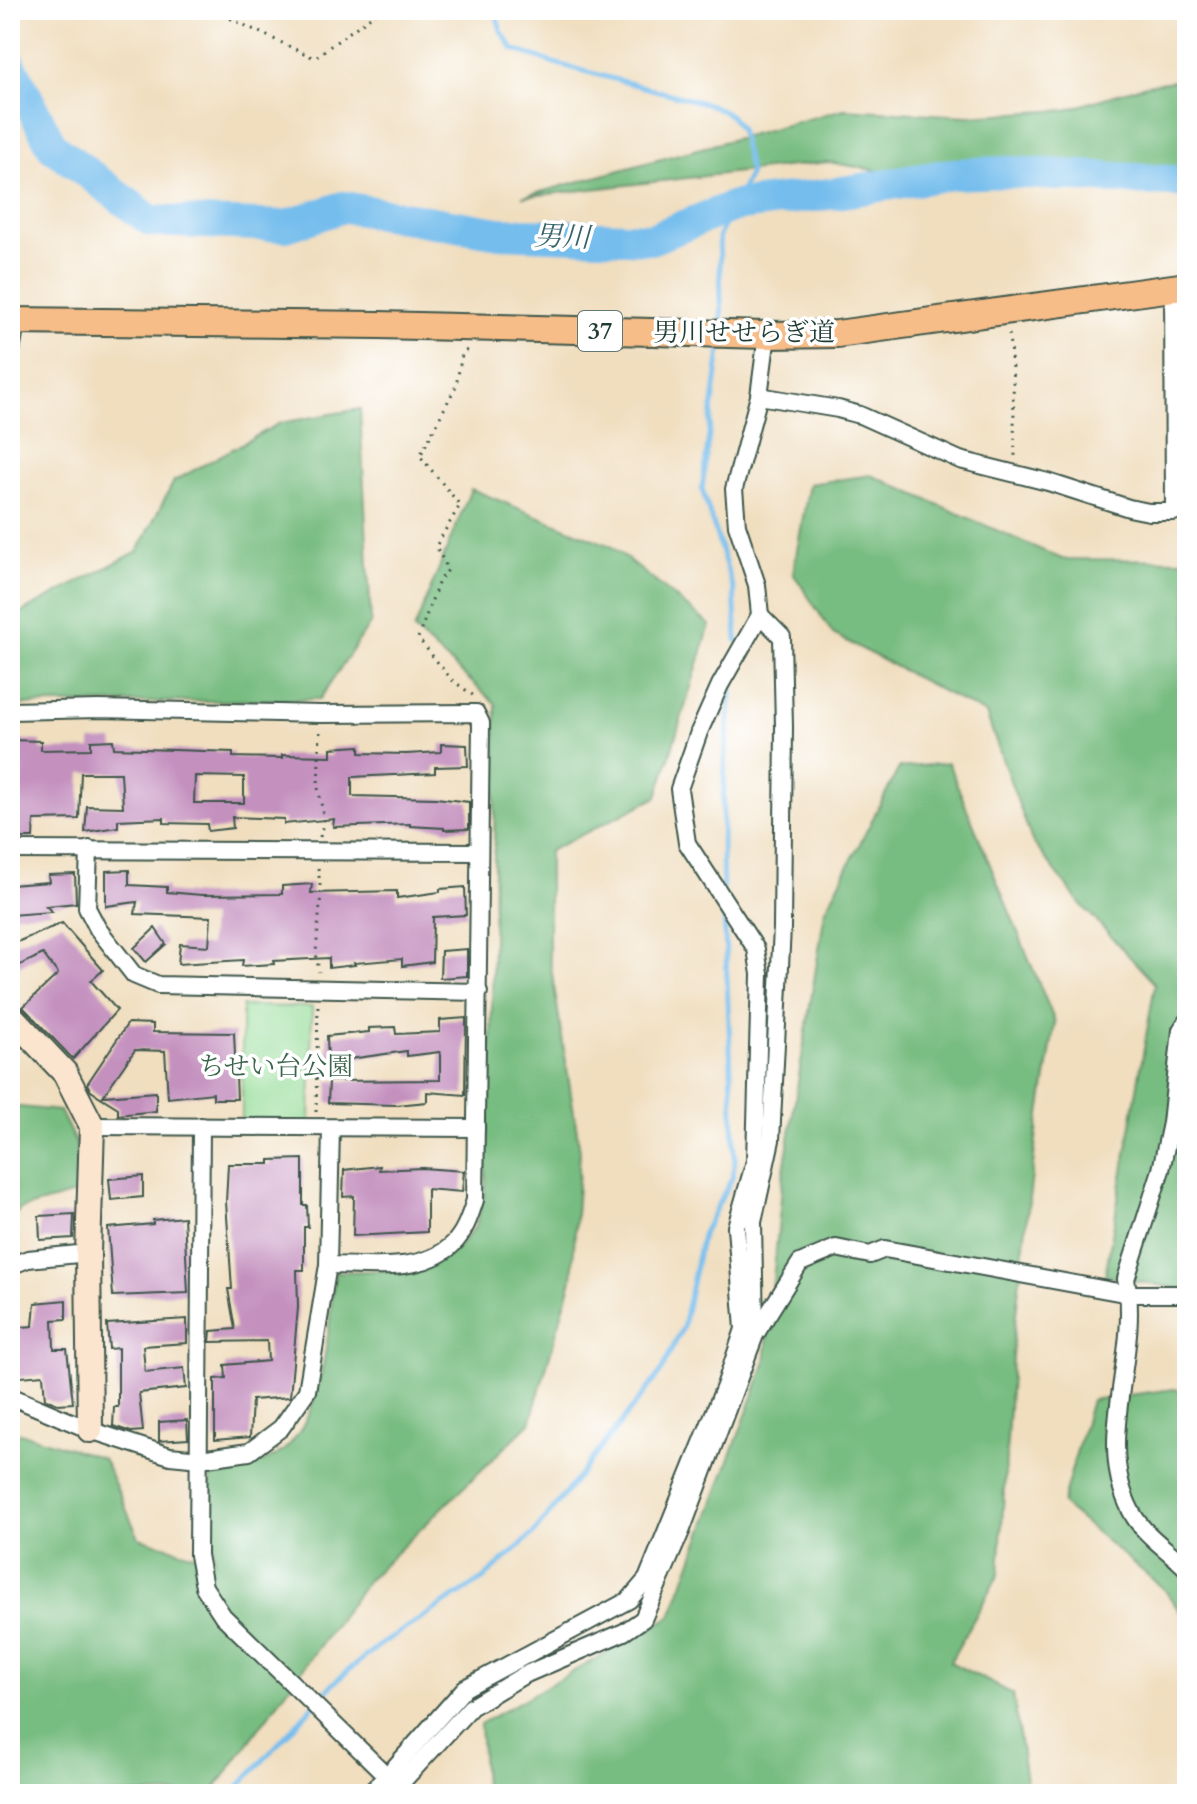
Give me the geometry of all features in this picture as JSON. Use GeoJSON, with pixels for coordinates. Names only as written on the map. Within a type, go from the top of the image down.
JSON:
{"type":"FeatureCollection","features":[{"type":"Feature","properties":{"kind":"main road","name":"男川せせらぎ道"},"geometry":{"type":"LineString","coordinates":[[15,321],[837,334],[1180,287]]}},
{"type":"Feature","properties":{"kind":"street"},"geometry":{"type":"LineString","coordinates":[[759,396],[860,415],[960,460],[1129,508],[1174,512],[1180,287]]}},
{"type":"Feature","properties":{"kind":"street"},"geometry":{"type":"LineString","coordinates":[[368,1794],[465,1688],[629,1600],[647,1579],[725,1386],[744,1329],[736,1227],[755,1161],[760,974],[756,949],[687,843],[679,789],[720,685],[760,615],[757,585],[737,525],[734,489],[759,396],[767,335]]}},
{"type":"Feature","properties":{"kind":"street"},"geometry":{"type":"LineString","coordinates":[[755,1335],[753,1222],[771,1140],[782,928],[784,742],[782,637],[760,615]]}},
{"type":"Feature","properties":{"kind":"street"},"geometry":{"type":"LineString","coordinates":[[10,711],[476,713],[481,723],[475,1200],[466,1227],[451,1246],[429,1259],[408,1264],[328,1265]]}},
{"type":"Feature","properties":{"kind":"street"},"geometry":{"type":"LineString","coordinates":[[89,849],[87,908],[98,929],[134,975],[158,985],[479,992]]}},
{"type":"Feature","properties":{"kind":"street"},"geometry":{"type":"LineString","coordinates":[[10,850],[478,852]]}},
{"type":"Feature","properties":{"kind":"street"},"geometry":{"type":"LineString","coordinates":[[10,1015],[65,1073],[92,1126],[88,1253],[90,1430]]}},
{"type":"Feature","properties":{"kind":"street"},"geometry":{"type":"LineString","coordinates":[[1187,1021],[1181,1030],[1171,1123],[1161,1170],[1126,1279],[1129,1341],[1115,1462],[1131,1511],[1145,1530],[1187,1569]]}},
{"type":"Feature","properties":{"kind":"street"},"geometry":{"type":"LineString","coordinates":[[92,1126],[476,1128]]}},
{"type":"Feature","properties":{"kind":"street"},"geometry":{"type":"LineString","coordinates":[[201,1126],[198,1555],[204,1587],[223,1616],[387,1776]]}},
{"type":"Feature","properties":{"kind":"street"},"geometry":{"type":"LineString","coordinates":[[10,1396],[90,1430],[170,1456],[200,1459],[249,1452],[281,1428],[307,1391],[328,1265],[324,1128]]}},
{"type":"Feature","properties":{"kind":"street"},"geometry":{"type":"LineString","coordinates":[[391,1794],[471,1707],[513,1681],[624,1632],[643,1619],[682,1529],[755,1335],[800,1263],[836,1248],[870,1255],[885,1249],[1129,1294],[1187,1294]]}},
{"type":"Feature","properties":{"kind":"street"},"geometry":{"type":"LineString","coordinates":[[10,1266],[28,1259],[88,1253]]}},
{"type":"Feature","properties":{"kind":"lane"},"geometry":{"type":"LineString","coordinates":[[10,365],[13,363],[15,321]]}},
{"type":"Feature","properties":{"kind":"path"},"geometry":{"type":"LineString","coordinates":[[223,15],[314,58],[380,10]]}},
{"type":"Feature","properties":{"kind":"path"},"geometry":{"type":"LineString","coordinates":[[1006,311],[1013,380],[1015,474]]}},
{"type":"Feature","properties":{"kind":"path"},"geometry":{"type":"LineString","coordinates":[[479,719],[484,703],[452,680],[418,638],[439,581],[448,570],[436,546],[460,505],[420,456],[456,386],[462,354],[502,328]]}},
{"type":"Feature","properties":{"kind":"path"},"geometry":{"type":"LineString","coordinates":[[320,714],[318,788],[324,818],[319,831],[321,893],[316,953],[319,961],[324,1128]]}},
{"type":"Feature","properties":{"kind":"green space"},"geometry":{"type":"Polygon","coordinates":[[[1187,79],[1187,175],[954,184],[828,162],[522,197],[844,109],[967,116],[1066,110],[1146,85],[1187,79]]]}},
{"type":"Feature","properties":{"kind":"green space"},"geometry":{"type":"Polygon","coordinates":[[[360,409],[371,622],[320,699],[10,705],[10,618],[138,551],[174,481],[280,423],[360,409]]]}},
{"type":"Feature","properties":{"kind":"green space"},"geometry":{"type":"Polygon","coordinates":[[[871,475],[1062,559],[1187,560],[1187,1290],[1105,1276],[1155,984],[1079,902],[1032,841],[986,714],[833,634],[793,573],[809,484],[871,475]]]}},
{"type":"Feature","properties":{"kind":"green space"},"geometry":{"type":"Polygon","coordinates":[[[471,489],[611,546],[710,625],[657,797],[549,851],[549,954],[580,1151],[572,1279],[530,1423],[367,1581],[211,1794],[10,1794],[10,1430],[103,1458],[139,1538],[214,1561],[210,1475],[243,1469],[275,1456],[292,1442],[305,1422],[322,1373],[335,1272],[424,1269],[455,1251],[475,1227],[485,1194],[492,1008],[496,704],[414,630],[471,489]]]}},
{"type":"Feature","properties":{"kind":"green space"},"geometry":{"type":"Polygon","coordinates":[[[948,763],[1055,1022],[1036,1139],[1013,1340],[999,1574],[950,1662],[1013,1694],[1028,1794],[453,1794],[484,1786],[480,1724],[671,1616],[765,1364],[783,1177],[825,911],[899,768],[948,763]]]}},
{"type":"Feature","properties":{"kind":"green space","name":"ちせい台公園"},"geometry":{"type":"Polygon","coordinates":[[[242,1006],[312,1007],[310,1126],[242,1125],[242,1006]]]}},
{"type":"Feature","properties":{"kind":"green space"},"geometry":{"type":"Polygon","coordinates":[[[10,1106],[60,1111],[76,1144],[78,1193],[20,1209],[10,1222],[10,1106]]]}},
{"type":"Feature","properties":{"kind":"green space"},"geometry":{"type":"Polygon","coordinates":[[[1174,1389],[1187,1392],[1187,1622],[1164,1589],[1062,1504],[1091,1400],[1174,1389]]]}},
{"type":"Feature","properties":{"kind":"building"},"geometry":{"type":"Polygon","coordinates":[[[10,740],[41,741],[41,750],[91,749],[91,741],[113,740],[114,748],[233,752],[233,757],[282,758],[282,755],[331,756],[331,748],[360,746],[360,753],[406,754],[441,752],[441,744],[467,745],[468,766],[435,767],[435,773],[352,777],[352,796],[469,802],[469,829],[444,830],[410,824],[333,827],[334,819],[284,824],[284,819],[232,817],[233,828],[208,831],[207,824],[164,823],[164,818],[118,820],[118,827],[85,832],[87,806],[123,807],[121,773],[81,773],[79,819],[34,820],[33,838],[10,838],[10,740]],[[195,776],[194,803],[244,803],[244,777],[195,776]]]}},
{"type":"Feature","properties":{"kind":"building"},"geometry":{"type":"Polygon","coordinates":[[[129,870],[129,885],[167,887],[167,892],[202,895],[282,894],[282,886],[312,884],[311,893],[397,891],[397,898],[465,887],[466,915],[433,917],[432,962],[402,966],[402,959],[329,968],[329,958],[242,966],[243,960],[178,964],[180,944],[209,946],[211,917],[135,914],[137,902],[106,906],[106,871],[129,870]]]}},
{"type":"Feature","properties":{"kind":"building"},"geometry":{"type":"Polygon","coordinates":[[[75,874],[76,903],[46,906],[52,912],[10,915],[10,885],[49,882],[48,875],[75,874]]]}},
{"type":"Feature","properties":{"kind":"building"},"geometry":{"type":"Polygon","coordinates":[[[62,923],[103,970],[91,981],[117,1010],[73,1059],[23,1007],[58,974],[43,954],[10,970],[10,945],[62,923]]]}},
{"type":"Feature","properties":{"kind":"building"},"geometry":{"type":"Polygon","coordinates":[[[155,928],[166,944],[146,962],[134,948],[155,928]]]}},
{"type":"Feature","properties":{"kind":"building"},"geometry":{"type":"Polygon","coordinates":[[[467,949],[467,976],[440,978],[441,951],[467,949]]]}},
{"type":"Feature","properties":{"kind":"building"},"geometry":{"type":"Polygon","coordinates":[[[466,1018],[465,1095],[427,1092],[427,1102],[396,1105],[328,1103],[329,1081],[440,1080],[440,1052],[407,1056],[407,1051],[328,1062],[327,1036],[369,1032],[369,1028],[395,1027],[396,1034],[440,1032],[440,1020],[466,1018]]]}},
{"type":"Feature","properties":{"kind":"building"},"geometry":{"type":"Polygon","coordinates":[[[128,1023],[153,1024],[153,1032],[234,1033],[237,1099],[213,1099],[213,1093],[168,1098],[165,1051],[135,1050],[103,1096],[156,1092],[156,1111],[118,1115],[118,1108],[91,1091],[87,1084],[128,1023]]]}},
{"type":"Feature","properties":{"kind":"building"},"geometry":{"type":"Polygon","coordinates":[[[303,1159],[303,1205],[307,1205],[308,1227],[304,1227],[304,1270],[297,1270],[298,1307],[290,1397],[252,1400],[250,1437],[215,1440],[215,1379],[226,1378],[225,1365],[268,1361],[267,1341],[210,1342],[211,1331],[235,1329],[228,1289],[232,1289],[226,1202],[228,1164],[270,1164],[270,1160],[303,1159]]]}},
{"type":"Feature","properties":{"kind":"building"},"geometry":{"type":"Polygon","coordinates":[[[380,1166],[379,1170],[422,1168],[464,1171],[462,1192],[427,1189],[427,1232],[353,1236],[354,1196],[343,1197],[344,1170],[380,1166]]]}},
{"type":"Feature","properties":{"kind":"building"},"geometry":{"type":"Polygon","coordinates":[[[143,1176],[143,1197],[111,1200],[109,1179],[143,1176]]]}},
{"type":"Feature","properties":{"kind":"building"},"geometry":{"type":"Polygon","coordinates":[[[74,1214],[73,1238],[40,1240],[39,1216],[74,1214]]]}},
{"type":"Feature","properties":{"kind":"building"},"geometry":{"type":"Polygon","coordinates":[[[184,1217],[188,1293],[113,1296],[108,1228],[153,1224],[153,1220],[184,1217]]]}},
{"type":"Feature","properties":{"kind":"building"},"geometry":{"type":"Polygon","coordinates":[[[66,1300],[66,1319],[53,1320],[54,1349],[67,1349],[73,1403],[58,1404],[45,1399],[43,1375],[10,1378],[10,1328],[33,1326],[35,1303],[66,1300]]]}},
{"type":"Feature","properties":{"kind":"building"},"geometry":{"type":"Polygon","coordinates":[[[187,1319],[187,1343],[143,1346],[145,1372],[184,1368],[186,1388],[139,1393],[143,1431],[131,1432],[113,1426],[114,1407],[118,1407],[118,1348],[109,1349],[107,1324],[187,1319]]]}},
{"type":"Feature","properties":{"kind":"building"},"geometry":{"type":"Polygon","coordinates":[[[187,1420],[188,1439],[159,1441],[159,1422],[187,1420]]]}},
{"type":"Feature","properties":{"kind":"waterway"},"geometry":{"type":"LineString","coordinates":[[495,10],[501,31],[513,49],[711,105],[730,115],[740,129],[750,173],[719,236],[722,328]]}},
{"type":"Feature","properties":{"kind":"waterway","name":"男川"},"geometry":{"type":"LineString","coordinates":[[10,64],[52,146],[151,221],[286,226],[343,207],[499,233],[651,239],[734,206],[952,174],[1007,172],[1187,182]]}},
{"type":"Feature","properties":{"kind":"waterway"},"geometry":{"type":"LineString","coordinates":[[721,342],[702,489],[734,591],[737,641]]}},
{"type":"Feature","properties":{"kind":"waterway"},"geometry":{"type":"LineString","coordinates":[[723,889],[724,782],[733,675]]}},
{"type":"Feature","properties":{"kind":"waterway"},"geometry":{"type":"LineString","coordinates":[[232,1794],[338,1679],[378,1646],[483,1579],[534,1533],[660,1373],[683,1327],[702,1235],[732,1178],[735,1160],[724,911]]}}]}
